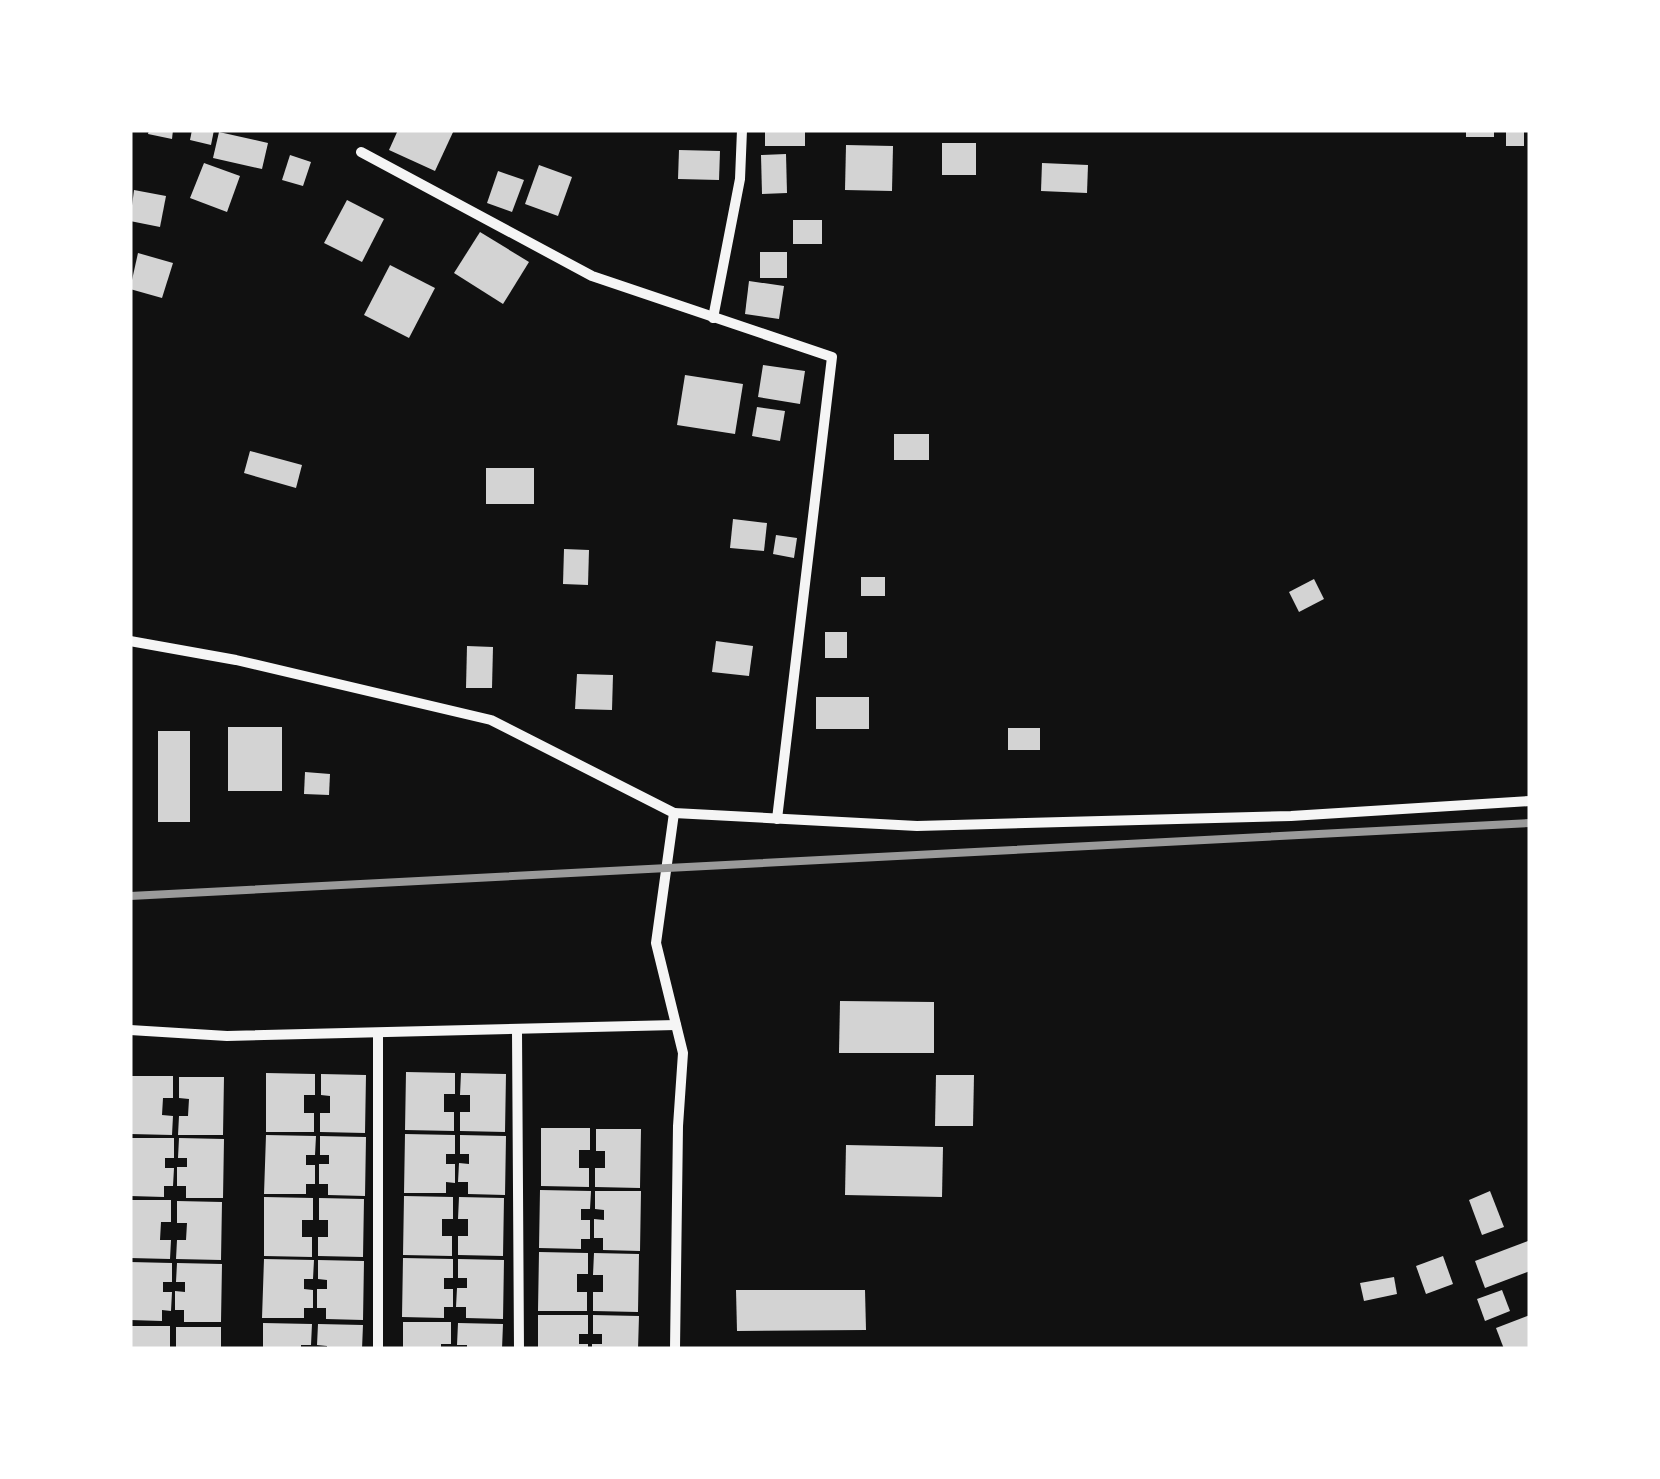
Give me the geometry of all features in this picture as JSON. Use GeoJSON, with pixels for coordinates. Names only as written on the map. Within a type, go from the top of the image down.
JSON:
{"type":"FeatureCollection","features":[{"type":"Feature","properties":{"kind":"street"},"geometry":{"type":"LineString","coordinates":[[714,318],[740,179],[742,130]]}},
{"type":"Feature","properties":{"kind":"street"},"geometry":{"type":"LineString","coordinates":[[360,152],[592,276],[832,357],[777,818]]}},
{"type":"Feature","properties":{"kind":"street"},"geometry":{"type":"LineString","coordinates":[[130,641],[236,660],[491,720],[674,813],[917,826],[1291,816],[1530,800]]}},
{"type":"Feature","properties":{"kind":"street"},"geometry":{"type":"LineString","coordinates":[[674,813],[656,943],[683,1052],[678,1126],[675,1349]]}},
{"type":"Feature","properties":{"kind":"street"},"geometry":{"type":"LineString","coordinates":[[130,1030],[227,1036],[676,1026]]}},
{"type":"Feature","properties":{"kind":"street"},"geometry":{"type":"LineString","coordinates":[[517,1031],[519,1349]]}},
{"type":"Feature","properties":{"kind":"street"},"geometry":{"type":"LineString","coordinates":[[378,1033],[378,1349]]}},
{"type":"Feature","properties":{"kind":"building"},"geometry":{"type":"Polygon","coordinates":[[[149,130],[173,130],[172,139],[148,134],[149,130]]]}},
{"type":"Feature","properties":{"kind":"building"},"geometry":{"type":"Polygon","coordinates":[[[192,130],[214,130],[211,145],[190,140],[192,130]]]}},
{"type":"Feature","properties":{"kind":"building"},"geometry":{"type":"Polygon","coordinates":[[[398,130],[454,130],[435,171],[389,150],[398,130]]]}},
{"type":"Feature","properties":{"kind":"building"},"geometry":{"type":"Polygon","coordinates":[[[765,130],[805,130],[805,146],[765,146],[765,130]]]}},
{"type":"Feature","properties":{"kind":"building"},"geometry":{"type":"Polygon","coordinates":[[[1466,130],[1494,130],[1494,137],[1466,137],[1466,130]]]}},
{"type":"Feature","properties":{"kind":"building"},"geometry":{"type":"Polygon","coordinates":[[[1506,130],[1524,130],[1524,146],[1506,146],[1506,130]]]}},
{"type":"Feature","properties":{"kind":"building"},"geometry":{"type":"Polygon","coordinates":[[[219,132],[268,143],[262,169],[213,158],[219,132]]]}},
{"type":"Feature","properties":{"kind":"building"},"geometry":{"type":"Polygon","coordinates":[[[942,143],[976,143],[976,175],[942,175],[942,143]]]}},
{"type":"Feature","properties":{"kind":"building"},"geometry":{"type":"Polygon","coordinates":[[[846,145],[893,146],[892,191],[845,190],[846,145]]]}},
{"type":"Feature","properties":{"kind":"building"},"geometry":{"type":"Polygon","coordinates":[[[679,150],[720,151],[719,180],[678,179],[679,150]]]}},
{"type":"Feature","properties":{"kind":"building"},"geometry":{"type":"Polygon","coordinates":[[[786,154],[787,193],[762,194],[761,155],[786,154]]]}},
{"type":"Feature","properties":{"kind":"building"},"geometry":{"type":"Polygon","coordinates":[[[290,155],[311,162],[303,186],[282,180],[290,155]]]}},
{"type":"Feature","properties":{"kind":"building"},"geometry":{"type":"Polygon","coordinates":[[[204,163],[240,176],[227,212],[190,198],[204,163]]]}},
{"type":"Feature","properties":{"kind":"building"},"geometry":{"type":"Polygon","coordinates":[[[1042,163],[1088,165],[1087,193],[1041,191],[1042,163]]]}},
{"type":"Feature","properties":{"kind":"building"},"geometry":{"type":"Polygon","coordinates":[[[539,165],[572,177],[558,216],[525,204],[539,165]]]}},
{"type":"Feature","properties":{"kind":"building"},"geometry":{"type":"Polygon","coordinates":[[[498,171],[524,180],[512,212],[487,203],[498,171]]]}},
{"type":"Feature","properties":{"kind":"building"},"geometry":{"type":"Polygon","coordinates":[[[134,190],[166,196],[160,227],[130,221],[134,190]]]}},
{"type":"Feature","properties":{"kind":"building"},"geometry":{"type":"Polygon","coordinates":[[[347,200],[384,219],[362,262],[324,243],[347,200]]]}},
{"type":"Feature","properties":{"kind":"building"},"geometry":{"type":"Polygon","coordinates":[[[793,220],[822,220],[822,244],[793,244],[793,220]]]}},
{"type":"Feature","properties":{"kind":"building"},"geometry":{"type":"Polygon","coordinates":[[[480,232],[529,262],[503,304],[454,273],[480,232]]]}},
{"type":"Feature","properties":{"kind":"building"},"geometry":{"type":"Polygon","coordinates":[[[760,252],[787,252],[787,278],[760,278],[760,252]]]}},
{"type":"Feature","properties":{"kind":"building"},"geometry":{"type":"Polygon","coordinates":[[[138,253],[173,263],[162,298],[130,289],[138,253]]]}},
{"type":"Feature","properties":{"kind":"building"},"geometry":{"type":"Polygon","coordinates":[[[390,265],[435,288],[409,338],[364,315],[390,265]]]}},
{"type":"Feature","properties":{"kind":"building"},"geometry":{"type":"Polygon","coordinates":[[[749,281],[784,286],[779,319],[745,314],[749,281]]]}},
{"type":"Feature","properties":{"kind":"building"},"geometry":{"type":"Polygon","coordinates":[[[763,365],[805,371],[800,404],[758,397],[763,365]]]}},
{"type":"Feature","properties":{"kind":"building"},"geometry":{"type":"Polygon","coordinates":[[[685,375],[743,384],[735,434],[677,425],[685,375]]]}},
{"type":"Feature","properties":{"kind":"building"},"geometry":{"type":"Polygon","coordinates":[[[757,407],[785,411],[780,441],[752,436],[757,407]]]}},
{"type":"Feature","properties":{"kind":"building"},"geometry":{"type":"Polygon","coordinates":[[[894,434],[929,434],[929,460],[894,460],[894,434]]]}},
{"type":"Feature","properties":{"kind":"building"},"geometry":{"type":"Polygon","coordinates":[[[250,451],[302,465],[296,488],[244,473],[250,451]]]}},
{"type":"Feature","properties":{"kind":"building"},"geometry":{"type":"Polygon","coordinates":[[[486,468],[534,468],[534,504],[486,504],[486,468]]]}},
{"type":"Feature","properties":{"kind":"building"},"geometry":{"type":"Polygon","coordinates":[[[733,519],[767,523],[764,551],[730,548],[733,519]]]}},
{"type":"Feature","properties":{"kind":"building"},"geometry":{"type":"Polygon","coordinates":[[[776,535],[797,538],[794,558],[773,554],[776,535]]]}},
{"type":"Feature","properties":{"kind":"building"},"geometry":{"type":"Polygon","coordinates":[[[564,549],[589,550],[588,585],[563,584],[564,549]]]}},
{"type":"Feature","properties":{"kind":"building"},"geometry":{"type":"Polygon","coordinates":[[[861,577],[885,577],[885,596],[861,596],[861,577]]]}},
{"type":"Feature","properties":{"kind":"building"},"geometry":{"type":"Polygon","coordinates":[[[1314,579],[1324,599],[1299,612],[1289,592],[1314,579]]]}},
{"type":"Feature","properties":{"kind":"building"},"geometry":{"type":"Polygon","coordinates":[[[825,632],[847,632],[847,658],[825,658],[825,632]]]}},
{"type":"Feature","properties":{"kind":"building"},"geometry":{"type":"Polygon","coordinates":[[[716,641],[753,646],[749,676],[712,672],[716,641]]]}},
{"type":"Feature","properties":{"kind":"building"},"geometry":{"type":"Polygon","coordinates":[[[467,646],[493,647],[492,688],[466,688],[467,646]]]}},
{"type":"Feature","properties":{"kind":"building"},"geometry":{"type":"Polygon","coordinates":[[[577,674],[613,675],[612,710],[575,709],[577,674]]]}},
{"type":"Feature","properties":{"kind":"building"},"geometry":{"type":"Polygon","coordinates":[[[816,697],[869,697],[869,729],[816,729],[816,697]]]}},
{"type":"Feature","properties":{"kind":"building"},"geometry":{"type":"Polygon","coordinates":[[[228,727],[282,727],[282,791],[228,791],[228,727]]]}},
{"type":"Feature","properties":{"kind":"building"},"geometry":{"type":"Polygon","coordinates":[[[1008,728],[1040,728],[1040,750],[1008,750],[1008,728]]]}},
{"type":"Feature","properties":{"kind":"building"},"geometry":{"type":"Polygon","coordinates":[[[158,731],[190,731],[190,822],[158,822],[158,731]]]}},
{"type":"Feature","properties":{"kind":"building"},"geometry":{"type":"Polygon","coordinates":[[[305,772],[330,774],[329,795],[304,794],[305,772]]]}},
{"type":"Feature","properties":{"kind":"building"},"geometry":{"type":"Polygon","coordinates":[[[840,1001],[934,1002],[934,1053],[839,1053],[840,1001]]]}},
{"type":"Feature","properties":{"kind":"building"},"geometry":{"type":"Polygon","coordinates":[[[406,1072],[455,1073],[455,1094],[444,1094],[444,1112],[454,1112],[454,1131],[405,1130],[406,1072]]]}},
{"type":"Feature","properties":{"kind":"building"},"geometry":{"type":"Polygon","coordinates":[[[266,1073],[315,1074],[315,1095],[304,1095],[304,1113],[314,1113],[314,1132],[266,1132],[266,1073]]]}},
{"type":"Feature","properties":{"kind":"building"},"geometry":{"type":"Polygon","coordinates":[[[461,1073],[506,1074],[505,1132],[460,1131],[460,1112],[470,1112],[470,1095],[460,1095],[461,1073]]]}},
{"type":"Feature","properties":{"kind":"building"},"geometry":{"type":"Polygon","coordinates":[[[321,1074],[366,1075],[365,1133],[320,1132],[320,1113],[330,1113],[330,1096],[321,1095],[321,1074]]]}},
{"type":"Feature","properties":{"kind":"building"},"geometry":{"type":"Polygon","coordinates":[[[936,1075],[974,1075],[973,1126],[935,1126],[936,1075]]]}},
{"type":"Feature","properties":{"kind":"building"},"geometry":{"type":"Polygon","coordinates":[[[130,1076],[173,1076],[173,1098],[163,1098],[162,1115],[173,1116],[172,1135],[130,1134],[130,1076]]]}},
{"type":"Feature","properties":{"kind":"building"},"geometry":{"type":"Polygon","coordinates":[[[179,1077],[224,1077],[223,1135],[178,1135],[179,1116],[188,1116],[189,1099],[179,1098],[179,1077]]]}},
{"type":"Feature","properties":{"kind":"building"},"geometry":{"type":"Polygon","coordinates":[[[541,1128],[590,1128],[590,1150],[579,1150],[579,1168],[589,1168],[589,1187],[541,1186],[541,1128]]]}},
{"type":"Feature","properties":{"kind":"building"},"geometry":{"type":"Polygon","coordinates":[[[596,1129],[641,1129],[640,1188],[595,1187],[595,1168],[605,1168],[605,1151],[596,1151],[596,1129]]]}},
{"type":"Feature","properties":{"kind":"building"},"geometry":{"type":"Polygon","coordinates":[[[405,1134],[455,1135],[455,1154],[446,1154],[446,1164],[455,1164],[455,1183],[446,1182],[446,1193],[404,1193],[405,1134]]]}},
{"type":"Feature","properties":{"kind":"building"},"geometry":{"type":"Polygon","coordinates":[[[266,1135],[316,1136],[315,1155],[306,1155],[306,1165],[315,1165],[315,1184],[306,1184],[306,1194],[264,1194],[266,1135]]]}},
{"type":"Feature","properties":{"kind":"building"},"geometry":{"type":"Polygon","coordinates":[[[460,1135],[506,1136],[505,1195],[468,1194],[468,1182],[458,1182],[459,1163],[469,1164],[469,1154],[460,1154],[460,1135]]]}},
{"type":"Feature","properties":{"kind":"building"},"geometry":{"type":"Polygon","coordinates":[[[320,1136],[366,1137],[365,1196],[328,1195],[328,1184],[319,1184],[319,1164],[329,1164],[329,1155],[320,1155],[320,1136]]]}},
{"type":"Feature","properties":{"kind":"building"},"geometry":{"type":"Polygon","coordinates":[[[130,1138],[174,1138],[174,1158],[165,1158],[165,1168],[174,1168],[173,1186],[164,1186],[164,1197],[130,1196],[130,1138]]]}},
{"type":"Feature","properties":{"kind":"building"},"geometry":{"type":"Polygon","coordinates":[[[179,1138],[224,1139],[223,1198],[186,1198],[186,1186],[177,1186],[177,1167],[187,1167],[187,1158],[178,1158],[179,1138]]]}},
{"type":"Feature","properties":{"kind":"building"},"geometry":{"type":"Polygon","coordinates":[[[846,1145],[943,1147],[942,1197],[845,1195],[846,1145]]]}},
{"type":"Feature","properties":{"kind":"building"},"geometry":{"type":"Polygon","coordinates":[[[540,1190],[591,1191],[590,1209],[581,1209],[581,1220],[590,1220],[590,1239],[581,1239],[581,1249],[539,1248],[540,1190]]]}},
{"type":"Feature","properties":{"kind":"building"},"geometry":{"type":"Polygon","coordinates":[[[595,1191],[641,1191],[640,1251],[603,1250],[603,1238],[594,1238],[594,1219],[604,1220],[604,1210],[595,1209],[595,1191]]]}},
{"type":"Feature","properties":{"kind":"building"},"geometry":{"type":"Polygon","coordinates":[[[1490,1191],[1504,1227],[1482,1235],[1469,1200],[1490,1191]]]}},
{"type":"Feature","properties":{"kind":"building"},"geometry":{"type":"Polygon","coordinates":[[[404,1196],[453,1197],[453,1219],[442,1219],[442,1236],[452,1236],[452,1256],[403,1255],[404,1196]]]}},
{"type":"Feature","properties":{"kind":"building"},"geometry":{"type":"Polygon","coordinates":[[[264,1197],[313,1198],[313,1220],[302,1220],[302,1237],[312,1237],[312,1257],[264,1256],[264,1197]]]}},
{"type":"Feature","properties":{"kind":"building"},"geometry":{"type":"Polygon","coordinates":[[[459,1197],[504,1198],[503,1256],[458,1255],[458,1236],[468,1236],[468,1219],[458,1219],[459,1197]]]}},
{"type":"Feature","properties":{"kind":"building"},"geometry":{"type":"Polygon","coordinates":[[[319,1198],[364,1199],[363,1257],[318,1256],[318,1237],[328,1237],[328,1220],[319,1220],[319,1198]]]}},
{"type":"Feature","properties":{"kind":"building"},"geometry":{"type":"Polygon","coordinates":[[[130,1200],[171,1200],[171,1222],[161,1222],[160,1240],[171,1240],[170,1259],[130,1258],[130,1200]]]}},
{"type":"Feature","properties":{"kind":"building"},"geometry":{"type":"Polygon","coordinates":[[[177,1201],[222,1202],[221,1260],[176,1259],[177,1240],[186,1240],[187,1223],[177,1223],[177,1201]]]}},
{"type":"Feature","properties":{"kind":"building"},"geometry":{"type":"Polygon","coordinates":[[[1528,1241],[1530,1271],[1485,1288],[1475,1261],[1528,1241]]]}},
{"type":"Feature","properties":{"kind":"building"},"geometry":{"type":"Polygon","coordinates":[[[539,1252],[588,1253],[588,1274],[577,1274],[577,1292],[587,1292],[587,1311],[538,1311],[539,1252]]]}},
{"type":"Feature","properties":{"kind":"building"},"geometry":{"type":"Polygon","coordinates":[[[594,1253],[639,1254],[638,1312],[593,1311],[593,1292],[603,1292],[603,1275],[593,1275],[594,1253]]]}},
{"type":"Feature","properties":{"kind":"building"},"geometry":{"type":"Polygon","coordinates":[[[1443,1256],[1453,1284],[1426,1294],[1416,1266],[1443,1256]]]}},
{"type":"Feature","properties":{"kind":"building"},"geometry":{"type":"Polygon","coordinates":[[[403,1258],[453,1259],[453,1278],[444,1278],[444,1289],[453,1289],[453,1307],[444,1307],[444,1318],[402,1317],[403,1258]]]}},
{"type":"Feature","properties":{"kind":"building"},"geometry":{"type":"Polygon","coordinates":[[[264,1259],[314,1260],[313,1279],[304,1279],[304,1289],[313,1290],[313,1308],[304,1308],[304,1318],[262,1318],[264,1259]]]}},
{"type":"Feature","properties":{"kind":"building"},"geometry":{"type":"Polygon","coordinates":[[[458,1259],[504,1260],[503,1319],[466,1318],[466,1307],[456,1307],[457,1288],[467,1288],[467,1278],[458,1278],[458,1259]]]}},
{"type":"Feature","properties":{"kind":"building"},"geometry":{"type":"Polygon","coordinates":[[[318,1260],[364,1261],[363,1320],[326,1319],[326,1308],[317,1308],[317,1289],[327,1289],[327,1280],[318,1279],[318,1260]]]}},
{"type":"Feature","properties":{"kind":"building"},"geometry":{"type":"Polygon","coordinates":[[[130,1262],[172,1263],[172,1282],[163,1282],[163,1292],[172,1292],[171,1311],[162,1310],[162,1321],[130,1320],[130,1262]]]}},
{"type":"Feature","properties":{"kind":"building"},"geometry":{"type":"Polygon","coordinates":[[[177,1263],[222,1264],[221,1322],[184,1322],[184,1310],[175,1310],[175,1291],[185,1292],[185,1282],[176,1282],[177,1263]]]}},
{"type":"Feature","properties":{"kind":"building"},"geometry":{"type":"Polygon","coordinates":[[[1394,1277],[1397,1294],[1364,1301],[1360,1283],[1394,1277]]]}},
{"type":"Feature","properties":{"kind":"building"},"geometry":{"type":"Polygon","coordinates":[[[736,1290],[865,1290],[866,1330],[737,1331],[736,1290]]]}},
{"type":"Feature","properties":{"kind":"building"},"geometry":{"type":"Polygon","coordinates":[[[1502,1290],[1510,1311],[1485,1321],[1477,1299],[1502,1290]]]}},
{"type":"Feature","properties":{"kind":"building"},"geometry":{"type":"Polygon","coordinates":[[[538,1315],[588,1315],[588,1334],[579,1334],[579,1344],[588,1344],[588,1349],[538,1349],[538,1315]]]}},
{"type":"Feature","properties":{"kind":"building"},"geometry":{"type":"Polygon","coordinates":[[[593,1315],[639,1316],[638,1349],[592,1349],[592,1344],[602,1344],[602,1334],[593,1334],[593,1315]]]}},
{"type":"Feature","properties":{"kind":"building"},"geometry":{"type":"Polygon","coordinates":[[[1530,1315],[1530,1349],[1504,1349],[1496,1328],[1530,1315]]]}},
{"type":"Feature","properties":{"kind":"building"},"geometry":{"type":"Polygon","coordinates":[[[403,1322],[451,1322],[451,1344],[441,1344],[441,1349],[403,1349],[403,1322]]]}},
{"type":"Feature","properties":{"kind":"building"},"geometry":{"type":"Polygon","coordinates":[[[263,1323],[312,1324],[311,1345],[301,1345],[301,1349],[263,1349],[263,1323]]]}},
{"type":"Feature","properties":{"kind":"building"},"geometry":{"type":"Polygon","coordinates":[[[458,1323],[503,1324],[502,1349],[467,1349],[467,1345],[457,1345],[458,1323]]]}},
{"type":"Feature","properties":{"kind":"building"},"geometry":{"type":"Polygon","coordinates":[[[318,1324],[363,1325],[362,1349],[327,1349],[317,1345],[318,1324]]]}},
{"type":"Feature","properties":{"kind":"building"},"geometry":{"type":"Polygon","coordinates":[[[130,1326],[170,1326],[170,1348],[130,1349],[130,1326]]]}},
{"type":"Feature","properties":{"kind":"building"},"geometry":{"type":"Polygon","coordinates":[[[176,1327],[221,1327],[221,1349],[176,1348],[176,1327]]]}},
{"type":"Feature","properties":{"kind":"railway"},"geometry":{"type":"LineString","coordinates":[[130,896],[1530,823]]}}]}
